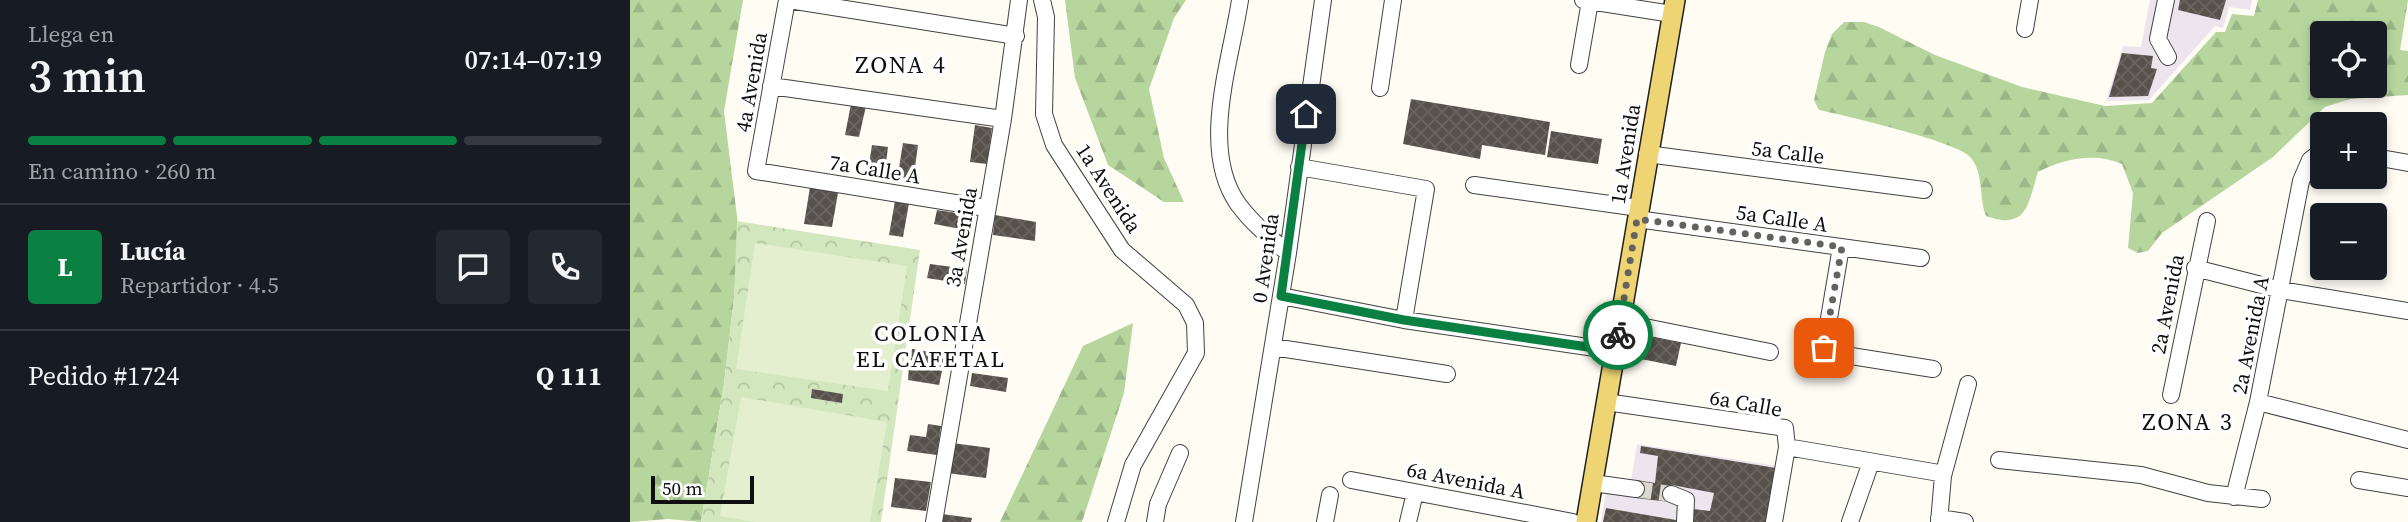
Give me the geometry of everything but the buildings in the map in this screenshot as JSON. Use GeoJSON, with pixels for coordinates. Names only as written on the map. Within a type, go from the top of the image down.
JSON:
{"type":"FeatureCollection","features":[{"type":"Feature","properties":{"kind":"main road","name":"1a Avenida"},"geometry":{"type":"LineString","coordinates":[[1586,522],[1673,7]]}},
{"type":"Feature","properties":{"kind":"street"},"geometry":{"type":"LineString","coordinates":[[788,0],[1016,36]]}},
{"type":"Feature","properties":{"kind":"street","name":"4a Avenida"},"geometry":{"type":"LineString","coordinates":[[756,170],[788,0]]}},
{"type":"Feature","properties":{"kind":"street","name":"3a Avenida"},"geometry":{"type":"LineString","coordinates":[[934,522],[1003,119],[1019,0]]}},
{"type":"Feature","properties":{"kind":"street","name":"1a Avenida"},"geometry":{"type":"LineString","coordinates":[[1042,0],[1046,17],[1044,114],[1054,145],[1122,250],[1186,305],[1195,323],[1196,353],[1133,464],[1116,522]]}},
{"type":"Feature","properties":{"kind":"street"},"geometry":{"type":"LineString","coordinates":[[1240,0],[1219,121],[1220,159],[1236,202],[1255,225],[1288,253]]}},
{"type":"Feature","properties":{"kind":"street","name":"0 Avenida"},"geometry":{"type":"LineString","coordinates":[[1244,522],[1288,253],[1323,0]]}},
{"type":"Feature","properties":{"kind":"street"},"geometry":{"type":"LineString","coordinates":[[1380,88],[1393,0]]}},
{"type":"Feature","properties":{"kind":"street"},"geometry":{"type":"LineString","coordinates":[[2025,29],[2030,0]]}},
{"type":"Feature","properties":{"kind":"street"},"geometry":{"type":"LineString","coordinates":[[2166,0],[2158,38],[2168,57]]}},
{"type":"Feature","properties":{"kind":"street"},"geometry":{"type":"LineString","coordinates":[[1579,65],[1586,1],[1673,7]]}},
{"type":"Feature","properties":{"kind":"street"},"geometry":{"type":"LineString","coordinates":[[771,86],[1003,119]]}},
{"type":"Feature","properties":{"kind":"street","name":"5a Calle"},"geometry":{"type":"LineString","coordinates":[[1647,154],[1924,190]]}},
{"type":"Feature","properties":{"kind":"street"},"geometry":{"type":"LineString","coordinates":[[2387,159],[2408,163]]}},
{"type":"Feature","properties":{"kind":"street","name":"2a Avenida A"},"geometry":{"type":"LineString","coordinates":[[2234,497],[2258,402],[2301,181],[2310,160]]}},
{"type":"Feature","properties":{"kind":"street"},"geometry":{"type":"LineString","coordinates":[[1299,167],[1426,188],[1404,320]]}},
{"type":"Feature","properties":{"kind":"street","name":"7a Calle A"},"geometry":{"type":"LineString","coordinates":[[756,170],[986,208]]}},
{"type":"Feature","properties":{"kind":"street"},"geometry":{"type":"LineString","coordinates":[[1474,185],[1638,213]]}},
{"type":"Feature","properties":{"kind":"street","name":"5a Calle A"},"geometry":{"type":"LineString","coordinates":[[1638,213],[1921,258]]}},
{"type":"Feature","properties":{"kind":"street","name":"2a Avenida"},"geometry":{"type":"LineString","coordinates":[[2171,396],[2195,268],[2207,221]]}},
{"type":"Feature","properties":{"kind":"street"},"geometry":{"type":"LineString","coordinates":[[1842,247],[1824,348],[1826,352],[1933,369]]}},
{"type":"Feature","properties":{"kind":"street"},"geometry":{"type":"LineString","coordinates":[[2195,268],[2281,290],[2408,311]]}},
{"type":"Feature","properties":{"kind":"street"},"geometry":{"type":"LineString","coordinates":[[1281,296],[1404,320],[1615,351]]}},
{"type":"Feature","properties":{"kind":"street"},"geometry":{"type":"LineString","coordinates":[[1620,322],[1770,352]]}},
{"type":"Feature","properties":{"kind":"street"},"geometry":{"type":"LineString","coordinates":[[1273,347],[1447,374]]}},
{"type":"Feature","properties":{"kind":"street"},"geometry":{"type":"LineString","coordinates":[[1965,522],[1939,520],[1943,476],[1968,384]]}},
{"type":"Feature","properties":{"kind":"street","name":"6a Calle"},"geometry":{"type":"LineString","coordinates":[[1606,402],[1785,428],[1787,447],[1943,476]]}},
{"type":"Feature","properties":{"kind":"street"},"geometry":{"type":"LineString","coordinates":[[2258,402],[2408,440]]}},
{"type":"Feature","properties":{"kind":"street"},"geometry":{"type":"LineString","coordinates":[[1774,522],[1787,447]]}},
{"type":"Feature","properties":{"kind":"street"},"geometry":{"type":"LineString","coordinates":[[1155,522],[1158,504],[1180,453]]}},
{"type":"Feature","properties":{"kind":"street"},"geometry":{"type":"LineString","coordinates":[[1999,460],[2141,475],[2234,497],[2262,499]]}},
{"type":"Feature","properties":{"kind":"street"},"geometry":{"type":"LineString","coordinates":[[1850,522],[1871,463]]}},
{"type":"Feature","properties":{"kind":"street","name":"6a Avenida A"},"geometry":{"type":"LineString","coordinates":[[1351,480],[1573,522]]}},
{"type":"Feature","properties":{"kind":"street"},"geometry":{"type":"LineString","coordinates":[[2359,480],[2408,488]]}},
{"type":"Feature","properties":{"kind":"street"},"geometry":{"type":"LineString","coordinates":[[1593,482],[1636,489]]}},
{"type":"Feature","properties":{"kind":"street"},"geometry":{"type":"LineString","coordinates":[[1671,494],[1686,500],[1685,522]]}},
{"type":"Feature","properties":{"kind":"street"},"geometry":{"type":"LineString","coordinates":[[1325,522],[1330,495]]}},
{"type":"Feature","properties":{"kind":"street"},"geometry":{"type":"LineString","coordinates":[[1408,522],[1413,501]]}},
{"type":"Feature","properties":{"kind":"shaded area"},"geometry":{"type":"Polygon","coordinates":[[[2150,0],[2252,0],[2250,10],[2229,7],[2223,28],[2215,26],[2149,100],[2106,101],[2123,46],[2141,47],[2150,0]]]}},
{"type":"Feature","properties":{"kind":"shaded area"},"geometry":{"type":"Polygon","coordinates":[[[1637,444],[1777,466],[1768,522],[1601,522],[1606,491],[1629,494],[1637,444]]]}},
{"type":"Feature","properties":{"kind":"green space"},"geometry":{"type":"Polygon","coordinates":[[[630,0],[743,0],[724,111],[739,233],[734,298],[724,384],[701,522],[668,519],[630,522],[630,0]]]}},
{"type":"Feature","properties":{"kind":"green space"},"geometry":{"type":"Polygon","coordinates":[[[1065,0],[1186,0],[1174,18],[1149,89],[1164,158],[1184,202],[1164,202],[1108,165],[1075,78],[1065,0]]]}},
{"type":"Feature","properties":{"kind":"green space"},"geometry":{"type":"Polygon","coordinates":[[[2258,0],[2408,0],[2400,50],[2408,51],[2408,95],[2387,96],[2387,21],[2310,21],[2310,98],[2364,98],[2350,99],[2325,107],[2320,112],[2310,112],[2310,121],[2273,157],[2162,233],[2148,251],[2138,253],[2128,248],[2133,193],[2122,164],[2090,158],[2048,167],[2038,172],[2024,211],[2010,220],[2000,220],[1986,216],[1977,168],[1968,155],[1941,142],[1819,110],[1814,100],[1832,34],[1844,22],[1864,22],[1935,55],[2022,87],[2105,106],[2152,103],[2216,32],[2225,32],[2232,14],[2254,16],[2258,0]]]}},
{"type":"Feature","properties":{"kind":"green space"},"geometry":{"type":"Polygon","coordinates":[[[737,221],[920,250],[881,522],[701,522],[724,384],[734,298],[737,221]]]}},
{"type":"Feature","properties":{"kind":"green space"},"geometry":{"type":"Polygon","coordinates":[[[755,243],[907,266],[888,391],[736,369],[755,243]]]}},
{"type":"Feature","properties":{"kind":"green space"},"geometry":{"type":"Polygon","coordinates":[[[1133,323],[1124,393],[1082,522],[1000,522],[1083,346],[1133,323]]]}},
{"type":"Feature","properties":{"kind":"green space"},"geometry":{"type":"Polygon","coordinates":[[[741,397],[887,422],[870,522],[754,522],[720,516],[741,397]]]}},
{"type":"Feature","properties":{"kind":"tunnel"},"geometry":{"type":"LineString","coordinates":[[1636,489],[1671,494]]}},
{"type":"Feature","properties":{"kind":"way so far"},"geometry":{"type":"LineString","coordinates":[[1618,335],[1637,219],[1842,247],[1824,348]]}},
{"type":"Feature","properties":{"kind":"district","name":"ZONA 4"},"geometry":{"type":"Point","coordinates":[901,64]}},
{"type":"Feature","properties":{"kind":"district","name":"COLONIA EL CAFETAL"},"geometry":{"type":"Point","coordinates":[931,346]}},
{"type":"Feature","properties":{"kind":"district","name":"ZONA 3"},"geometry":{"type":"Point","coordinates":[2188,421]}},
{"type":"Feature","properties":{"kind":"route"},"geometry":{"type":"LineString","coordinates":[[1306,114],[1281,296],[1404,320],[1615,351],[1618,335]]}}]}
